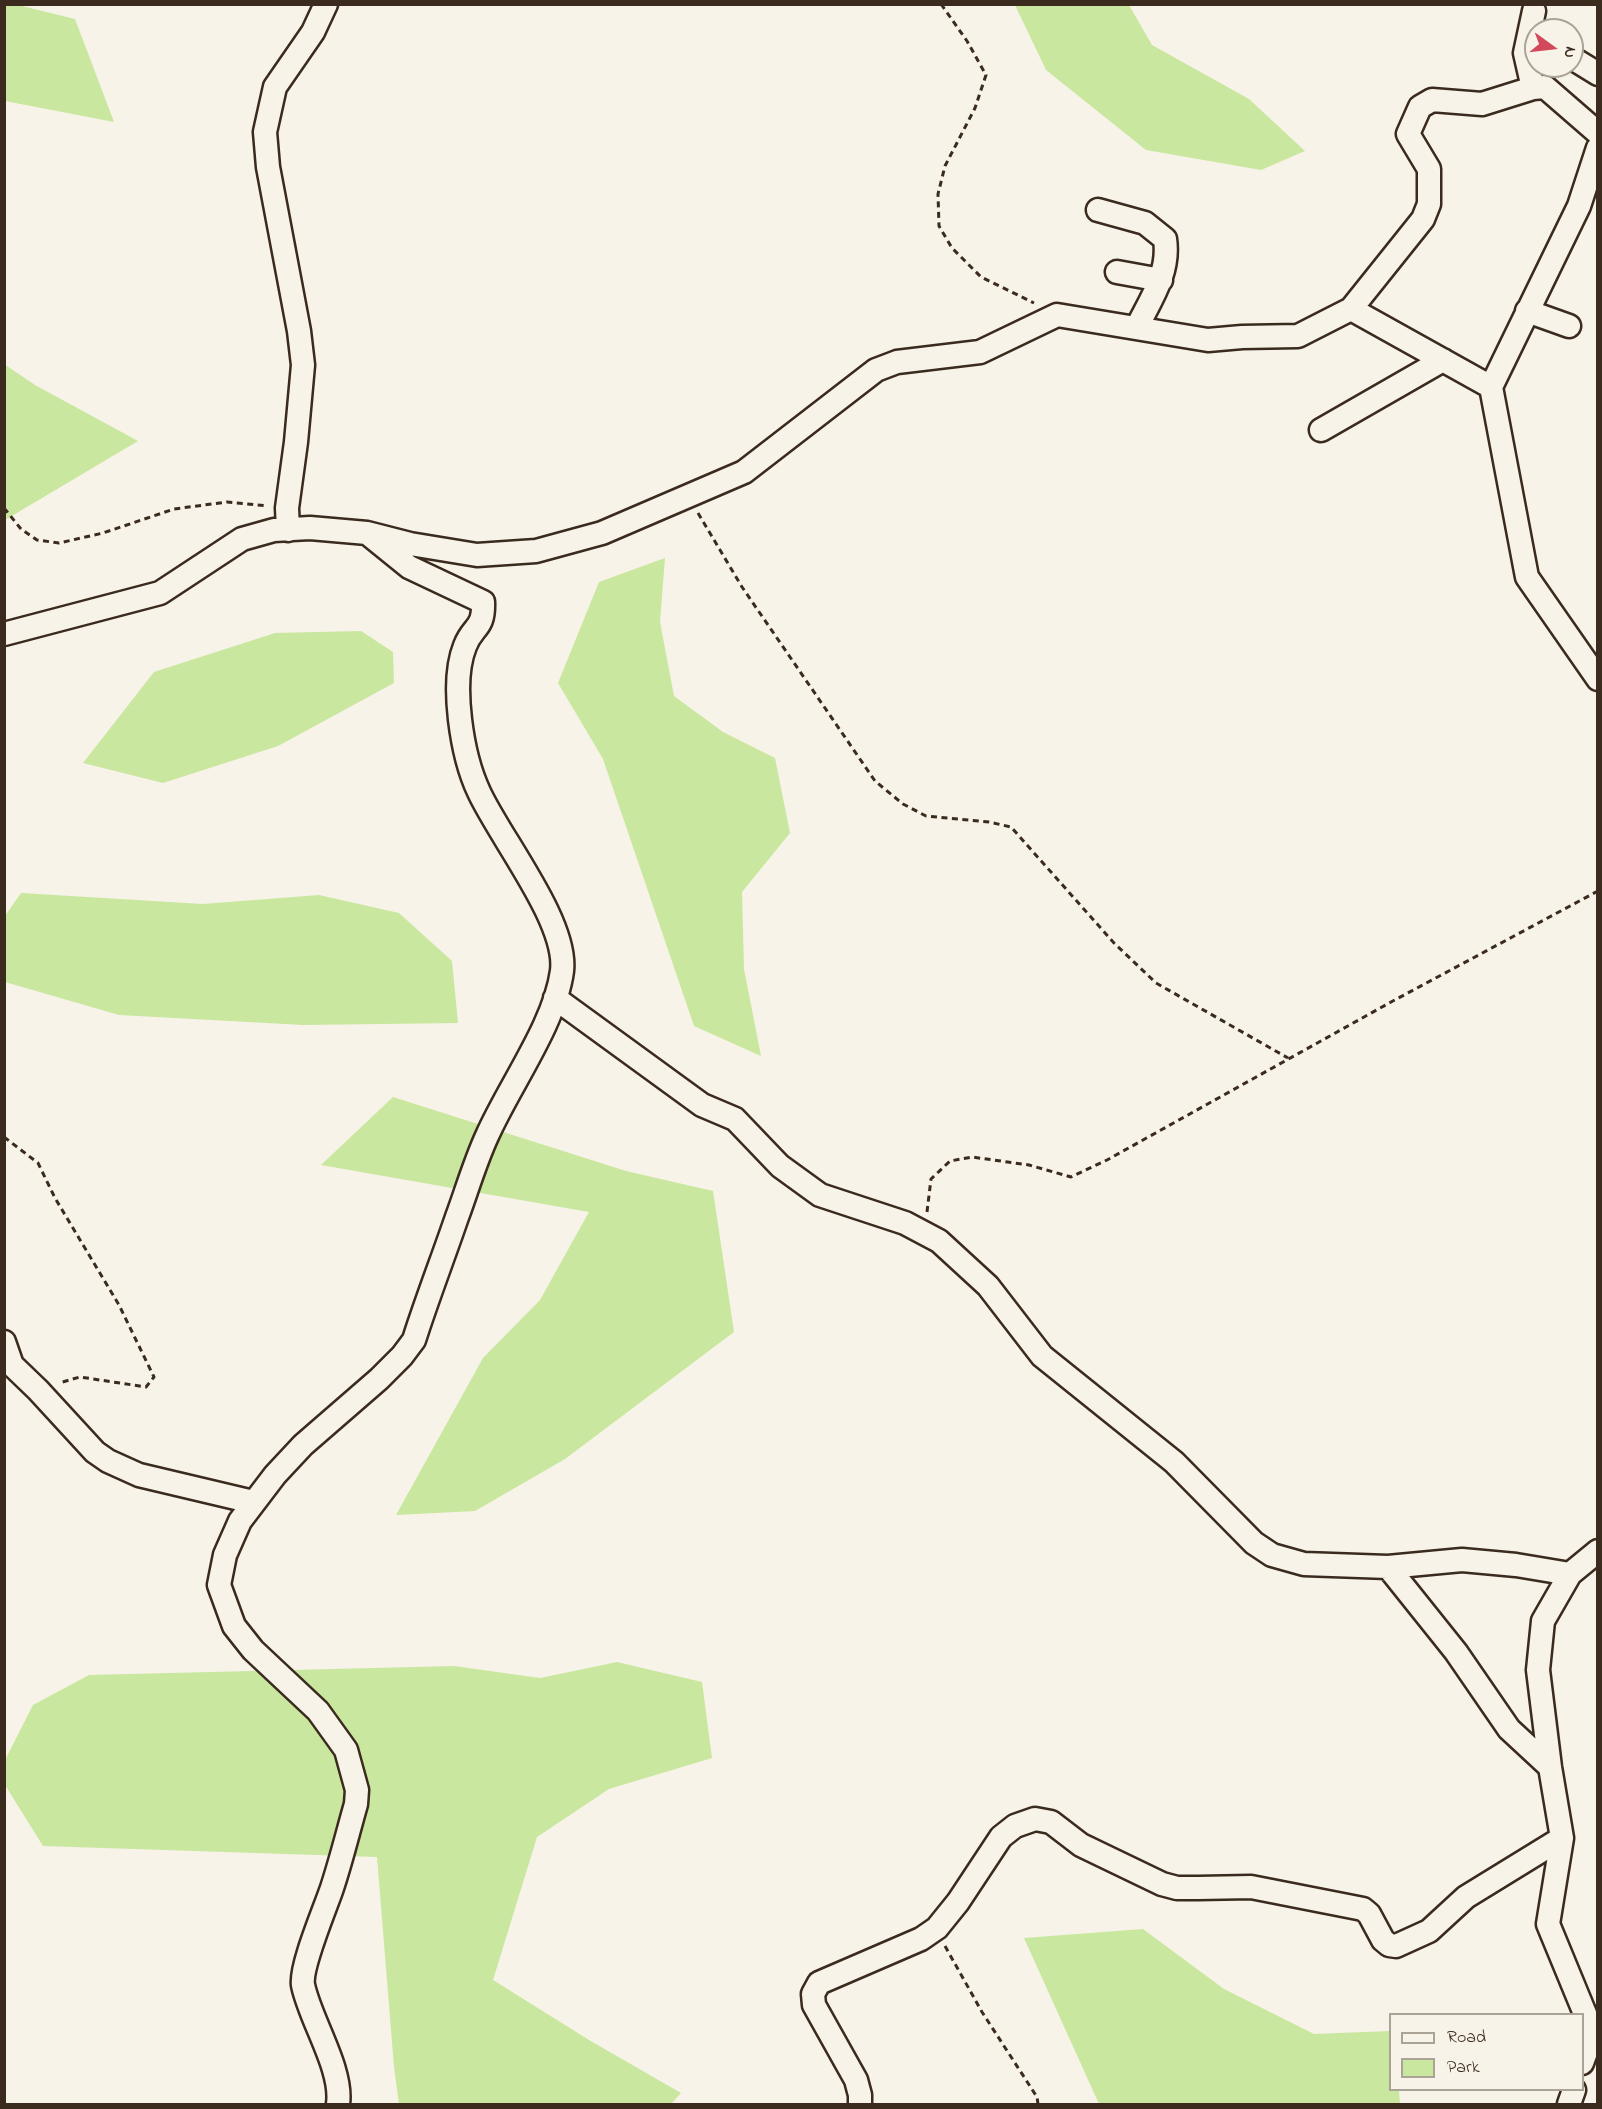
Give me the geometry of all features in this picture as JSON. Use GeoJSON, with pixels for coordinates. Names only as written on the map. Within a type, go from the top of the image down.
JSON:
{"type":"FeatureCollection","features":[{"type":"Feature","properties":{"kind":"street"},"geometry":{"type":"LineString","coordinates":[[4,634],[160,593],[242,539],[274,530],[287,519],[303,365],[299,331],[268,167],[265,132],[275,87],[313,32],[326,4]]}},
{"type":"Feature","properties":{"kind":"street"},"geometry":{"type":"LineString","coordinates":[[1533,88],[1525,53],[1534,11]]}},
{"type":"Feature","properties":{"kind":"street"},"geometry":{"type":"LineString","coordinates":[[1584,65],[1598,74]]}},
{"type":"Feature","properties":{"kind":"street"},"geometry":{"type":"LineString","coordinates":[[287,519],[310,528],[367,532],[410,544],[477,555],[536,551],[602,533],[744,472],[876,370],[897,362],[980,352],[1057,315],[1208,340],[1298,336],[1351,309],[1423,219],[1429,204],[1429,169],[1408,134],[1420,107],[1432,100],[1482,104],[1533,88],[1545,87],[1598,133]]}},
{"type":"Feature","properties":{"kind":"street"},"geometry":{"type":"LineString","coordinates":[[1598,148],[1579,206],[1491,387],[1527,577],[1598,679]]}},
{"type":"Feature","properties":{"kind":"street"},"geometry":{"type":"LineString","coordinates":[[1098,210],[1145,223],[1165,239],[1168,255],[1161,280],[1137,327]]}},
{"type":"Feature","properties":{"kind":"street"},"geometry":{"type":"LineString","coordinates":[[1118,272],[1161,280]]}},
{"type":"Feature","properties":{"kind":"street"},"geometry":{"type":"LineString","coordinates":[[1351,309],[1491,387]]}},
{"type":"Feature","properties":{"kind":"street"},"geometry":{"type":"LineString","coordinates":[[1527,311],[1569,326]]}},
{"type":"Feature","properties":{"kind":"street"},"geometry":{"type":"LineString","coordinates":[[1321,430],[1443,360]]}},
{"type":"Feature","properties":{"kind":"street"},"geometry":{"type":"LineString","coordinates":[[338,2104],[335,2077],[303,1983],[308,1958],[332,1889],[356,1804],[357,1790],[346,1750],[318,1711],[253,1650],[234,1626],[219,1585],[225,1555],[240,1521],[275,1474],[296,1452],[379,1379],[414,1341],[487,1136],[536,1042],[555,998],[562,971],[562,952],[544,905],[479,792],[468,759],[460,717],[457,675],[465,645],[484,618],[483,602],[409,567],[367,532]]}},
{"type":"Feature","properties":{"kind":"street"},"geometry":{"type":"LineString","coordinates":[[555,998],[702,1105],[735,1119],[780,1166],[820,1195],[905,1223],[939,1241],[988,1286],[1042,1356],[1174,1462],[1254,1543],[1272,1555],[1304,1564],[1389,1567],[1462,1560],[1516,1565],[1570,1574]]}},
{"type":"Feature","properties":{"kind":"street"},"geometry":{"type":"LineString","coordinates":[[6,1351],[12,1365],[95,1452],[108,1461],[139,1475],[253,1502]]}},
{"type":"Feature","properties":{"kind":"street"},"geometry":{"type":"LineString","coordinates":[[1584,2058],[1593,2033],[1592,2018],[1548,1924],[1562,1838],[1550,1767],[1538,1670],[1543,1622],[1570,1574],[1598,1551]]}},
{"type":"Feature","properties":{"kind":"street"},"geometry":{"type":"LineString","coordinates":[[1389,1567],[1456,1652],[1509,1729],[1550,1767]]}},
{"type":"Feature","properties":{"kind":"street"},"geometry":{"type":"LineString","coordinates":[[860,2104],[856,2080],[814,2005],[815,1988],[819,1983],[921,1939],[937,1928],[958,1902],[1000,1838],[1015,1826],[1035,1819],[1052,1822],[1081,1845],[1162,1884],[1198,1888],[1251,1887],[1363,1909],[1369,1914],[1383,1940],[1389,1945],[1396,1946],[1429,1931],[1466,1897],[1562,1838]]}},
{"type":"Feature","properties":{"kind":"path"},"geometry":{"type":"LineString","coordinates":[[941,4],[967,41],[986,75],[975,108],[945,166],[938,194],[939,226],[952,248],[981,277],[1057,315]]}},
{"type":"Feature","properties":{"kind":"path"},"geometry":{"type":"LineString","coordinates":[[688,496],[742,587],[875,781],[903,804],[926,816],[1011,826],[1114,943],[1156,983],[1288,1058]]}},
{"type":"Feature","properties":{"kind":"path"},"geometry":{"type":"LineString","coordinates":[[4,508],[21,529],[37,540],[59,543],[103,533],[174,509],[227,502],[287,519]]}},
{"type":"Feature","properties":{"kind":"path"},"geometry":{"type":"LineString","coordinates":[[923,1234],[931,1179],[950,1161],[972,1157],[1029,1165],[1071,1177],[1107,1160],[1288,1058],[1598,891]]}},
{"type":"Feature","properties":{"kind":"path"},"geometry":{"type":"LineString","coordinates":[[4,1137],[38,1163],[55,1198],[119,1305],[154,1377],[146,1387],[80,1377],[38,1390]]}},
{"type":"Feature","properties":{"kind":"path"},"geometry":{"type":"LineString","coordinates":[[937,1928],[951,1959],[1037,2097],[1038,2104]]}},
{"type":"Feature","properties":{"kind":"green space"},"geometry":{"type":"Polygon","coordinates":[[[4,5],[18,5],[75,19],[114,122],[5,101],[4,5]]]}},
{"type":"Feature","properties":{"kind":"green space"},"geometry":{"type":"Polygon","coordinates":[[[1015,5],[1129,5],[1152,45],[1249,99],[1305,151],[1261,170],[1146,150],[1046,70],[1015,5]]]}},
{"type":"Feature","properties":{"kind":"green space"},"geometry":{"type":"Polygon","coordinates":[[[4,364],[35,385],[138,441],[5,520],[4,364]]]}},
{"type":"Feature","properties":{"kind":"green space"},"geometry":{"type":"Polygon","coordinates":[[[665,558],[660,622],[674,696],[723,732],[775,758],[790,833],[742,892],[744,969],[761,1056],[694,1026],[603,759],[558,683],[599,582],[665,558]]]}},
{"type":"Feature","properties":{"kind":"green space"},"geometry":{"type":"Polygon","coordinates":[[[361,631],[393,652],[394,683],[278,746],[163,783],[83,763],[154,672],[275,633],[361,631]]]}},
{"type":"Feature","properties":{"kind":"green space"},"geometry":{"type":"Polygon","coordinates":[[[21,893],[203,904],[319,895],[399,913],[452,961],[458,1023],[303,1025],[119,1015],[5,982],[5,916],[21,893]]]}},
{"type":"Feature","properties":{"kind":"green space"},"geometry":{"type":"Polygon","coordinates":[[[393,1097],[626,1171],[713,1191],[734,1332],[565,1459],[475,1511],[396,1515],[483,1358],[540,1300],[589,1212],[321,1165],[393,1097]]]}},
{"type":"Feature","properties":{"kind":"green space"},"geometry":{"type":"Polygon","coordinates":[[[617,1662],[702,1682],[712,1758],[609,1789],[537,1837],[493,1980],[589,2040],[681,2093],[671,2104],[399,2104],[377,1857],[43,1846],[5,1785],[4,1762],[33,1705],[89,1675],[454,1666],[540,1678],[617,1662]]]}},
{"type":"Feature","properties":{"kind":"green space"},"geometry":{"type":"Polygon","coordinates":[[[1143,1929],[1224,1989],[1314,2034],[1389,2031],[1389,2091],[1399,2091],[1400,2104],[1099,2104],[1024,1938],[1143,1929]]]}}]}
